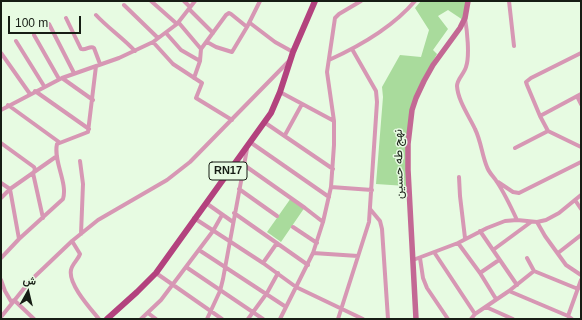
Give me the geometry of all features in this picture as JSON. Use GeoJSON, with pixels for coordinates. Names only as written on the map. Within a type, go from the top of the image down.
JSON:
{"type":"FeatureCollection","features":[{"type":"Feature","properties":{"kind":"main road","name":"RN17"},"geometry":{"type":"LineString","coordinates":[[107,319],[156,273],[194,218],[271,113],[280,92],[293,52],[315,1]]}},
{"type":"Feature","properties":{"kind":"main road","name":"نهج طه حسين"},"geometry":{"type":"LineString","coordinates":[[416,319],[408,144],[412,110],[424,80],[433,65],[453,40],[465,18],[468,1]]}},
{"type":"Feature","properties":{"kind":"street"},"geometry":{"type":"LineString","coordinates":[[151,1],[178,24],[201,49]]}},
{"type":"Feature","properties":{"kind":"street"},"geometry":{"type":"LineString","coordinates":[[184,1],[213,34]]}},
{"type":"Feature","properties":{"kind":"street"},"geometry":{"type":"LineString","coordinates":[[1,110],[60,78],[135,51],[153,42],[178,24],[195,1]]}},
{"type":"Feature","properties":{"kind":"street"},"geometry":{"type":"LineString","coordinates":[[207,42],[216,47],[232,52],[260,1]]}},
{"type":"Feature","properties":{"kind":"street"},"geometry":{"type":"LineString","coordinates":[[280,319],[308,265],[317,243],[331,187],[334,121],[327,72],[337,16],[361,1]]}},
{"type":"Feature","properties":{"kind":"street"},"geometry":{"type":"LineString","coordinates":[[329,60],[352,49],[396,21],[415,1]]}},
{"type":"Feature","properties":{"kind":"street"},"geometry":{"type":"LineString","coordinates":[[509,1],[514,46]]}},
{"type":"Feature","properties":{"kind":"street"},"geometry":{"type":"LineString","coordinates":[[124,5],[158,38]]}},
{"type":"Feature","properties":{"kind":"street"},"geometry":{"type":"LineString","coordinates":[[194,78],[200,61],[201,49],[229,14],[293,52]]}},
{"type":"Feature","properties":{"kind":"street"},"geometry":{"type":"LineString","coordinates":[[96,15],[106,26],[130,45],[135,51]]}},
{"type":"Feature","properties":{"kind":"street"},"geometry":{"type":"LineString","coordinates":[[1,258],[19,239],[61,201],[64,196],[57,156],[57,144],[59,142],[86,134],[89,129],[98,65],[94,48],[91,47],[83,50],[81,49],[66,18]]}},
{"type":"Feature","properties":{"kind":"street"},"geometry":{"type":"LineString","coordinates":[[465,18],[467,29],[467,66],[458,82],[457,88],[463,105],[476,130],[487,166],[497,181],[517,220]]}},
{"type":"Feature","properties":{"kind":"street"},"geometry":{"type":"LineString","coordinates":[[49,24],[74,73]]}},
{"type":"Feature","properties":{"kind":"street"},"geometry":{"type":"LineString","coordinates":[[166,33],[181,50],[200,61]]}},
{"type":"Feature","properties":{"kind":"street"},"geometry":{"type":"LineString","coordinates":[[34,35],[60,78],[93,100]]}},
{"type":"Feature","properties":{"kind":"street"},"geometry":{"type":"LineString","coordinates":[[16,41],[44,86]]}},
{"type":"Feature","properties":{"kind":"street"},"geometry":{"type":"LineString","coordinates":[[153,42],[173,64],[202,84],[196,98],[232,120]]}},
{"type":"Feature","properties":{"kind":"street"},"geometry":{"type":"LineString","coordinates":[[338,319],[369,222],[377,96],[376,91],[352,49]]}},
{"type":"Feature","properties":{"kind":"street"},"geometry":{"type":"LineString","coordinates":[[1,53],[30,94]]}},
{"type":"Feature","properties":{"kind":"street"},"geometry":{"type":"LineString","coordinates":[[581,53],[528,79],[526,85],[548,131],[581,147]]}},
{"type":"Feature","properties":{"kind":"street"},"geometry":{"type":"LineString","coordinates":[[1,317],[13,301],[44,267],[72,241],[98,220],[167,180],[190,162],[291,59]]}},
{"type":"Feature","properties":{"kind":"street"},"geometry":{"type":"LineString","coordinates":[[35,91],[89,129]]}},
{"type":"Feature","properties":{"kind":"street"},"geometry":{"type":"LineString","coordinates":[[280,92],[334,121]]}},
{"type":"Feature","properties":{"kind":"street"},"geometry":{"type":"LineString","coordinates":[[540,116],[579,95],[581,104]]}},
{"type":"Feature","properties":{"kind":"street"},"geometry":{"type":"LineString","coordinates":[[285,135],[302,104]]}},
{"type":"Feature","properties":{"kind":"street"},"geometry":{"type":"LineString","coordinates":[[8,105],[59,142]]}},
{"type":"Feature","properties":{"kind":"street"},"geometry":{"type":"LineString","coordinates":[[264,122],[333,169]]}},
{"type":"Feature","properties":{"kind":"street"},"geometry":{"type":"LineString","coordinates":[[515,148],[548,131]]}},
{"type":"Feature","properties":{"kind":"street"},"geometry":{"type":"LineString","coordinates":[[1,143],[34,167],[35,170],[33,174],[43,218]]}},
{"type":"Feature","properties":{"kind":"street"},"geometry":{"type":"LineString","coordinates":[[207,319],[220,291],[248,144],[329,197]]}},
{"type":"Feature","properties":{"kind":"street"},"geometry":{"type":"LineString","coordinates":[[1,198],[10,189],[57,156]]}},
{"type":"Feature","properties":{"kind":"street"},"geometry":{"type":"LineString","coordinates":[[80,162],[83,184],[81,234]]}},
{"type":"Feature","properties":{"kind":"street"},"geometry":{"type":"LineString","coordinates":[[497,181],[513,192],[518,193],[581,162]]}},
{"type":"Feature","properties":{"kind":"street"},"geometry":{"type":"LineString","coordinates":[[244,165],[323,222]]}},
{"type":"Feature","properties":{"kind":"street"},"geometry":{"type":"LineString","coordinates":[[459,177],[465,238]]}},
{"type":"Feature","properties":{"kind":"street"},"geometry":{"type":"LineString","coordinates":[[1,183],[10,189],[19,239]]}},
{"type":"Feature","properties":{"kind":"street"},"geometry":{"type":"LineString","coordinates":[[331,187],[372,190]]}},
{"type":"Feature","properties":{"kind":"street"},"geometry":{"type":"LineString","coordinates":[[240,189],[277,216]]}},
{"type":"Feature","properties":{"kind":"street"},"geometry":{"type":"LineString","coordinates":[[413,260],[458,243],[465,238],[505,221],[517,220],[537,222],[552,217],[581,195]]}},
{"type":"Feature","properties":{"kind":"street"},"geometry":{"type":"LineString","coordinates":[[575,200],[581,209]]}},
{"type":"Feature","properties":{"kind":"street"},"geometry":{"type":"LineString","coordinates":[[205,203],[233,222]]}},
{"type":"Feature","properties":{"kind":"street"},"geometry":{"type":"LineString","coordinates":[[370,209],[380,221],[382,229],[388,319]]}},
{"type":"Feature","properties":{"kind":"street"},"geometry":{"type":"LineString","coordinates":[[234,213],[308,265]]}},
{"type":"Feature","properties":{"kind":"street"},"geometry":{"type":"LineString","coordinates":[[141,319],[161,300],[213,231],[222,215]]}},
{"type":"Feature","properties":{"kind":"street"},"geometry":{"type":"LineString","coordinates":[[194,218],[264,263],[296,287],[363,319]]}},
{"type":"Feature","properties":{"kind":"street"},"geometry":{"type":"LineString","coordinates":[[493,250],[531,222]]}},
{"type":"Feature","properties":{"kind":"street"},"geometry":{"type":"LineString","coordinates":[[537,222],[545,236],[569,268],[581,275]]}},
{"type":"Feature","properties":{"kind":"street"},"geometry":{"type":"LineString","coordinates":[[293,227],[317,243]]}},
{"type":"Feature","properties":{"kind":"street"},"geometry":{"type":"LineString","coordinates":[[480,231],[517,285]]}},
{"type":"Feature","properties":{"kind":"street"},"geometry":{"type":"LineString","coordinates":[[558,253],[581,235]]}},
{"type":"Feature","properties":{"kind":"street"},"geometry":{"type":"LineString","coordinates":[[72,241],[80,254],[71,268],[70,275],[72,281],[99,319]]}},
{"type":"Feature","properties":{"kind":"street"},"geometry":{"type":"LineString","coordinates":[[264,263],[277,243]]}},
{"type":"Feature","properties":{"kind":"street"},"geometry":{"type":"LineString","coordinates":[[458,243],[480,273],[496,299]]}},
{"type":"Feature","properties":{"kind":"street"},"geometry":{"type":"LineString","coordinates":[[199,250],[286,307]]}},
{"type":"Feature","properties":{"kind":"street"},"geometry":{"type":"LineString","coordinates":[[434,252],[475,314]]}},
{"type":"Feature","properties":{"kind":"street"},"geometry":{"type":"LineString","coordinates":[[313,253],[358,256]]}},
{"type":"Feature","properties":{"kind":"street"},"geometry":{"type":"LineString","coordinates":[[420,258],[423,278],[427,288],[448,319]]}},
{"type":"Feature","properties":{"kind":"street"},"geometry":{"type":"LineString","coordinates":[[527,258],[534,271],[578,289]]}},
{"type":"Feature","properties":{"kind":"street"},"geometry":{"type":"LineString","coordinates":[[480,273],[499,260]]}},
{"type":"Feature","properties":{"kind":"street"},"geometry":{"type":"LineString","coordinates":[[186,267],[263,319]]}},
{"type":"Feature","properties":{"kind":"street"},"geometry":{"type":"LineString","coordinates":[[470,319],[534,271]]}},
{"type":"Feature","properties":{"kind":"street"},"geometry":{"type":"LineString","coordinates":[[156,273],[222,319]]}},
{"type":"Feature","properties":{"kind":"street"},"geometry":{"type":"LineString","coordinates":[[248,319],[267,294],[278,273]]}},
{"type":"Feature","properties":{"kind":"street"},"geometry":{"type":"LineString","coordinates":[[1,280],[13,301],[34,319]]}},
{"type":"Feature","properties":{"kind":"street"},"geometry":{"type":"LineString","coordinates":[[509,291],[570,318],[581,280]]}},
{"type":"Feature","properties":{"kind":"street"},"geometry":{"type":"LineString","coordinates":[[486,307],[513,319]]}},
{"type":"Feature","properties":{"kind":"street"},"geometry":{"type":"LineString","coordinates":[[148,313],[156,319]]}},
{"type":"Feature","properties":{"kind":"green space"},"geometry":{"type":"Polygon","coordinates":[[[421,1],[467,1],[463,20],[448,10],[438,16],[448,29],[433,50],[437,54],[420,84],[407,138],[406,186],[376,184],[383,97],[382,87],[400,55],[421,57],[429,30],[415,8],[421,1]]]}},
{"type":"Feature","properties":{"kind":"green space"},"geometry":{"type":"Polygon","coordinates":[[[291,198],[305,207],[281,242],[267,232],[291,198]]]}}]}
